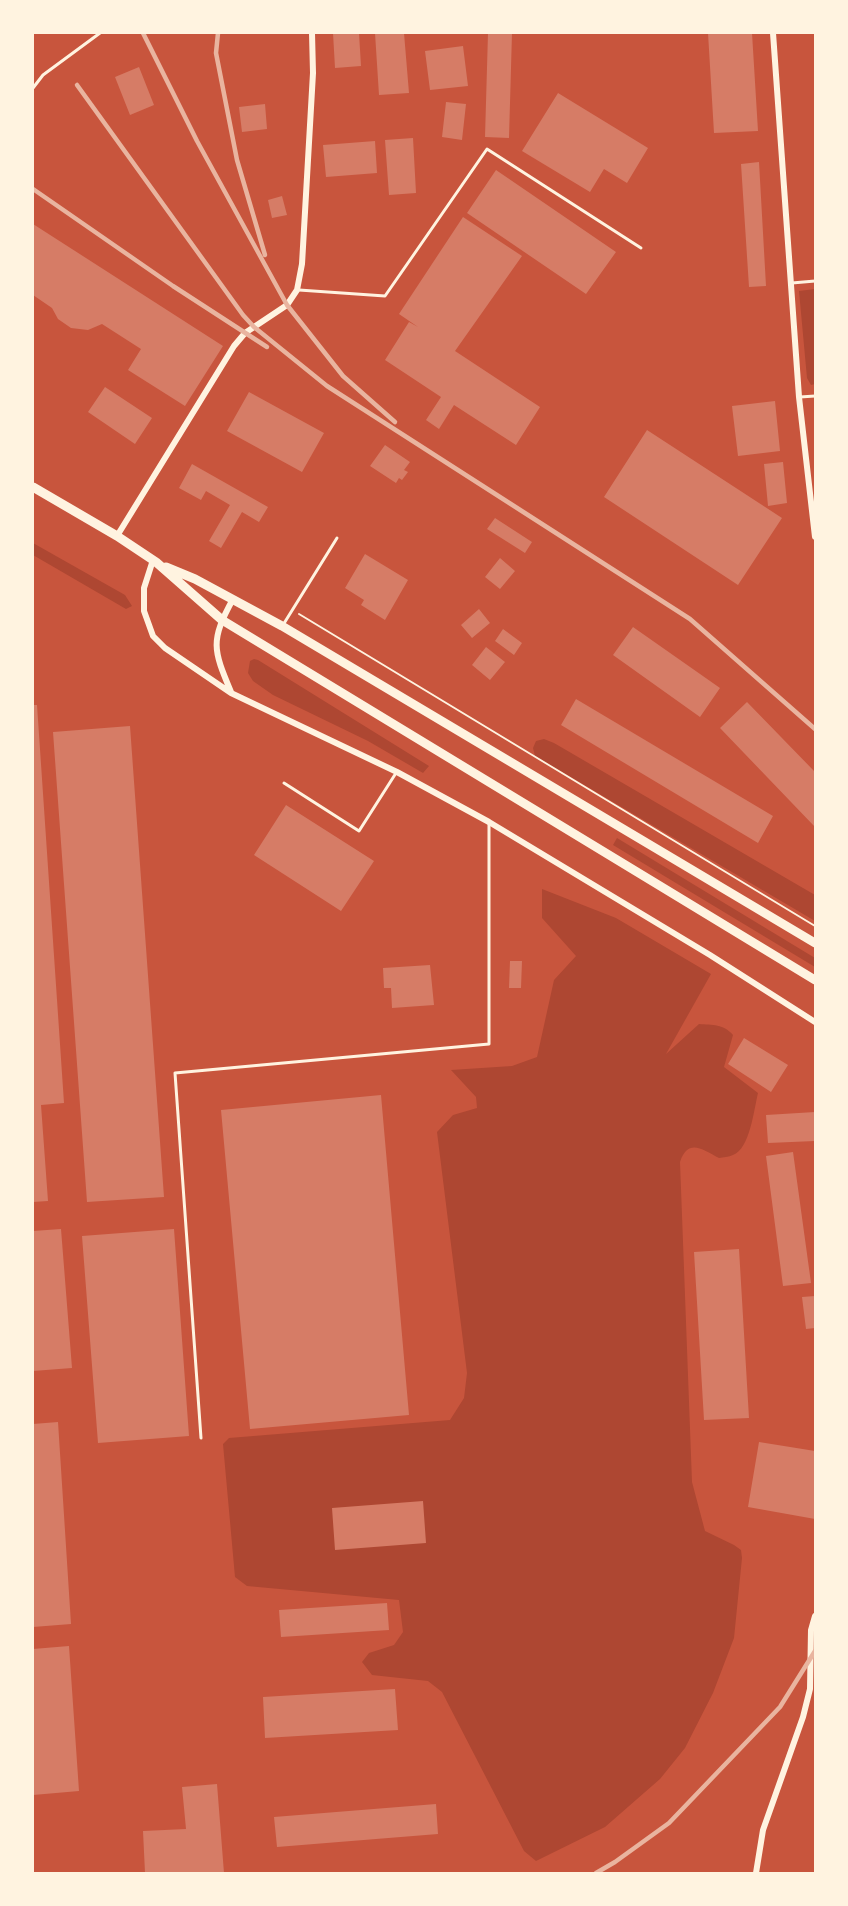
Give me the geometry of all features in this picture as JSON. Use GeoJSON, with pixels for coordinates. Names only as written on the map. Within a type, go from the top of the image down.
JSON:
{"type":"FeatureCollection","features":[{"type":"Feature","properties":{"kind":"main road"},"geometry":{"type":"LineString","coordinates":[[33,487],[117,536],[154,561],[222,620],[815,980]]}},
{"type":"Feature","properties":{"kind":"main road"},"geometry":{"type":"LineString","coordinates":[[154,561],[233,599],[282,626],[815,944]]}},
{"type":"Feature","properties":{"kind":"street"},"geometry":{"type":"LineString","coordinates":[[117,536],[234,345],[245,333],[287,305],[297,290],[302,264],[312,97],[312,33]]}},
{"type":"Feature","properties":{"kind":"street"},"geometry":{"type":"LineString","coordinates":[[773,33],[799,397],[815,537]]}},
{"type":"Feature","properties":{"kind":"street"},"geometry":{"type":"LineString","coordinates":[[154,561],[144,588],[144,611],[153,636],[165,648],[231,693],[397,772],[489,822],[815,1022]]}},
{"type":"Feature","properties":{"kind":"street"},"geometry":{"type":"LineString","coordinates":[[231,693],[221,668],[216,636],[233,599]]}},
{"type":"Feature","properties":{"kind":"street"},"geometry":{"type":"LineString","coordinates":[[756,1873],[763,1830],[803,1717],[810,1689],[811,1630],[815,1616]]}},
{"type":"Feature","properties":{"kind":"lane"},"geometry":{"type":"LineString","coordinates":[[33,88],[44,75],[100,33]]}},
{"type":"Feature","properties":{"kind":"lane"},"geometry":{"type":"LineString","coordinates":[[297,290],[385,296],[487,149],[642,248]]}},
{"type":"Feature","properties":{"kind":"lane"},"geometry":{"type":"LineString","coordinates":[[790,283],[815,281]]}},
{"type":"Feature","properties":{"kind":"lane"},"geometry":{"type":"LineString","coordinates":[[799,397],[815,396]]}},
{"type":"Feature","properties":{"kind":"lane"},"geometry":{"type":"LineString","coordinates":[[282,626],[337,538]]}},
{"type":"Feature","properties":{"kind":"lane"},"geometry":{"type":"LineString","coordinates":[[284,783],[359,831],[397,772]]}},
{"type":"Feature","properties":{"kind":"lane"},"geometry":{"type":"LineString","coordinates":[[201,1438],[175,1073],[489,1044],[489,822]]}},
{"type":"Feature","properties":{"kind":"path"},"geometry":{"type":"LineString","coordinates":[[292,610],[815,926]]}},
{"type":"Feature","properties":{"kind":"shaded area"},"geometry":{"type":"Polygon","coordinates":[[[815,289],[815,384],[811,385],[807,378],[799,291],[815,289]]]}},
{"type":"Feature","properties":{"kind":"shaded area"},"geometry":{"type":"Polygon","coordinates":[[[33,543],[125,595],[132,606],[126,609],[33,555],[33,543]]]}},
{"type":"Feature","properties":{"kind":"shaded area"},"geometry":{"type":"Polygon","coordinates":[[[254,659],[429,766],[423,773],[368,741],[273,695],[253,681],[248,673],[250,661],[254,659]]]}},
{"type":"Feature","properties":{"kind":"shaded area"},"geometry":{"type":"Polygon","coordinates":[[[544,739],[815,895],[815,921],[535,756],[533,748],[536,741],[544,739]]]}},
{"type":"Feature","properties":{"kind":"shaded area"},"geometry":{"type":"Polygon","coordinates":[[[617,838],[815,958],[815,967],[613,845],[617,838]]]}},
{"type":"Feature","properties":{"kind":"shaded area"},"geometry":{"type":"Polygon","coordinates":[[[542,889],[616,918],[711,974],[666,1054],[699,1024],[722,1027],[733,1035],[724,1067],[758,1093],[750,1128],[744,1145],[739,1151],[731,1156],[719,1158],[701,1149],[691,1148],[683,1155],[680,1162],[692,1482],[705,1531],[741,1550],[734,1638],[713,1693],[685,1748],[660,1779],[605,1827],[536,1861],[524,1851],[442,1692],[428,1681],[372,1675],[362,1662],[369,1653],[394,1645],[403,1632],[399,1600],[247,1586],[235,1577],[223,1444],[229,1438],[450,1420],[464,1398],[467,1373],[437,1132],[453,1115],[477,1108],[476,1097],[451,1070],[512,1066],[537,1057],[554,980],[576,956],[542,918],[542,889]]]}},
{"type":"Feature","properties":{"kind":"building"},"geometry":{"type":"Polygon","coordinates":[[[333,33],[359,33],[361,66],[335,68],[333,33]]]}},
{"type":"Feature","properties":{"kind":"building"},"geometry":{"type":"Polygon","coordinates":[[[375,33],[404,33],[409,93],[379,95],[375,33]]]}},
{"type":"Feature","properties":{"kind":"building"},"geometry":{"type":"Polygon","coordinates":[[[488,33],[512,33],[509,138],[485,137],[488,33]]]}},
{"type":"Feature","properties":{"kind":"building"},"geometry":{"type":"Polygon","coordinates":[[[708,33],[752,33],[758,131],[714,133],[708,33]]]}},
{"type":"Feature","properties":{"kind":"building"},"geometry":{"type":"Polygon","coordinates":[[[463,46],[468,86],[430,90],[425,51],[463,46]]]}},
{"type":"Feature","properties":{"kind":"building"},"geometry":{"type":"Polygon","coordinates":[[[139,67],[154,105],[130,115],[115,77],[139,67]]]}},
{"type":"Feature","properties":{"kind":"building"},"geometry":{"type":"Polygon","coordinates":[[[558,93],[648,148],[627,183],[604,169],[590,192],[522,151],[558,93]]]}},
{"type":"Feature","properties":{"kind":"building"},"geometry":{"type":"Polygon","coordinates":[[[446,102],[466,104],[462,140],[442,137],[446,102]]]}},
{"type":"Feature","properties":{"kind":"building"},"geometry":{"type":"Polygon","coordinates":[[[265,104],[267,129],[242,132],[239,107],[265,104]]]}},
{"type":"Feature","properties":{"kind":"building"},"geometry":{"type":"Polygon","coordinates":[[[413,138],[416,193],[389,195],[385,140],[413,138]]]}},
{"type":"Feature","properties":{"kind":"building"},"geometry":{"type":"Polygon","coordinates":[[[375,141],[377,173],[326,177],[323,145],[375,141]]]}},
{"type":"Feature","properties":{"kind":"building"},"geometry":{"type":"Polygon","coordinates":[[[759,162],[766,286],[749,287],[741,164],[759,162]]]}},
{"type":"Feature","properties":{"kind":"building"},"geometry":{"type":"Polygon","coordinates":[[[496,170],[616,252],[586,294],[467,213],[496,170]]]}},
{"type":"Feature","properties":{"kind":"building"},"geometry":{"type":"Polygon","coordinates":[[[282,196],[287,215],[272,218],[268,200],[282,196]]]}},
{"type":"Feature","properties":{"kind":"building"},"geometry":{"type":"Polygon","coordinates":[[[463,217],[522,256],[455,351],[540,407],[516,445],[454,405],[439,429],[426,420],[441,397],[385,360],[409,322],[418,327],[399,314],[463,217]]]}},
{"type":"Feature","properties":{"kind":"building"},"geometry":{"type":"Polygon","coordinates":[[[33,224],[223,346],[185,406],[128,370],[141,349],[102,324],[88,330],[71,328],[58,319],[52,308],[33,295],[33,224]]]}},
{"type":"Feature","properties":{"kind":"building"},"geometry":{"type":"Polygon","coordinates":[[[105,387],[152,418],[135,444],[88,412],[105,387]]]}},
{"type":"Feature","properties":{"kind":"building"},"geometry":{"type":"Polygon","coordinates":[[[249,392],[324,433],[302,472],[227,431],[249,392]]]}},
{"type":"Feature","properties":{"kind":"building"},"geometry":{"type":"Polygon","coordinates":[[[775,401],[780,451],[738,456],[732,406],[775,401]]]}},
{"type":"Feature","properties":{"kind":"building"},"geometry":{"type":"Polygon","coordinates":[[[647,430],[782,518],[738,585],[604,497],[647,430]]]}},
{"type":"Feature","properties":{"kind":"building"},"geometry":{"type":"Polygon","coordinates":[[[385,445],[410,462],[404,470],[408,472],[402,480],[399,478],[396,483],[370,466],[385,445]]]}},
{"type":"Feature","properties":{"kind":"building"},"geometry":{"type":"Polygon","coordinates":[[[783,462],[787,503],[768,506],[764,464],[783,462]]]}},
{"type":"Feature","properties":{"kind":"building"},"geometry":{"type":"Polygon","coordinates":[[[192,464],[268,507],[259,522],[242,512],[221,548],[209,541],[230,505],[206,491],[201,500],[179,488],[192,464]]]}},
{"type":"Feature","properties":{"kind":"building"},"geometry":{"type":"Polygon","coordinates":[[[495,518],[532,542],[525,553],[487,529],[495,518]]]}},
{"type":"Feature","properties":{"kind":"building"},"geometry":{"type":"Polygon","coordinates":[[[365,554],[408,580],[385,620],[361,605],[364,600],[345,588],[365,554]]]}},
{"type":"Feature","properties":{"kind":"building"},"geometry":{"type":"Polygon","coordinates":[[[500,558],[515,571],[500,589],[485,577],[500,558]]]}},
{"type":"Feature","properties":{"kind":"building"},"geometry":{"type":"Polygon","coordinates":[[[479,609],[490,623],[472,638],[461,625],[479,609]]]}},
{"type":"Feature","properties":{"kind":"building"},"geometry":{"type":"Polygon","coordinates":[[[633,627],[720,688],[700,717],[613,655],[633,627]]]}},
{"type":"Feature","properties":{"kind":"building"},"geometry":{"type":"Polygon","coordinates":[[[503,629],[522,643],[514,655],[495,641],[503,629]]]}},
{"type":"Feature","properties":{"kind":"building"},"geometry":{"type":"Polygon","coordinates":[[[486,647],[505,662],[490,680],[472,665],[486,647]]]}},
{"type":"Feature","properties":{"kind":"building"},"geometry":{"type":"Polygon","coordinates":[[[576,699],[773,816],[758,843],[561,725],[576,699]]]}},
{"type":"Feature","properties":{"kind":"building"},"geometry":{"type":"Polygon","coordinates":[[[747,702],[815,772],[815,827],[720,728],[747,702]]]}},
{"type":"Feature","properties":{"kind":"building"},"geometry":{"type":"Polygon","coordinates":[[[33,705],[37,705],[64,1103],[41,1105],[48,1201],[33,1202],[33,705]]]}},
{"type":"Feature","properties":{"kind":"building"},"geometry":{"type":"Polygon","coordinates":[[[130,726],[164,1197],[87,1202],[53,732],[130,726]]]}},
{"type":"Feature","properties":{"kind":"building"},"geometry":{"type":"Polygon","coordinates":[[[286,805],[374,861],[341,911],[254,855],[286,805]]]}},
{"type":"Feature","properties":{"kind":"building"},"geometry":{"type":"Polygon","coordinates":[[[510,961],[522,961],[521,988],[509,988],[510,961]]]}},
{"type":"Feature","properties":{"kind":"building"},"geometry":{"type":"Polygon","coordinates":[[[430,965],[434,1005],[392,1008],[391,988],[384,988],[383,968],[430,965]]]}},
{"type":"Feature","properties":{"kind":"building"},"geometry":{"type":"Polygon","coordinates":[[[744,1038],[788,1065],[771,1092],[728,1064],[744,1038]]]}},
{"type":"Feature","properties":{"kind":"building"},"geometry":{"type":"Polygon","coordinates":[[[381,1095],[409,1415],[250,1429],[221,1110],[381,1095]]]}},
{"type":"Feature","properties":{"kind":"building"},"geometry":{"type":"Polygon","coordinates":[[[815,1112],[815,1141],[768,1143],[766,1115],[815,1112]]]}},
{"type":"Feature","properties":{"kind":"building"},"geometry":{"type":"Polygon","coordinates":[[[793,1152],[811,1283],[783,1286],[766,1156],[793,1152]]]}},
{"type":"Feature","properties":{"kind":"building"},"geometry":{"type":"Polygon","coordinates":[[[61,1229],[72,1368],[33,1371],[33,1231],[61,1229]]]}},
{"type":"Feature","properties":{"kind":"building"},"geometry":{"type":"Polygon","coordinates":[[[174,1229],[189,1436],[98,1443],[82,1236],[174,1229]]]}},
{"type":"Feature","properties":{"kind":"building"},"geometry":{"type":"Polygon","coordinates":[[[739,1249],[749,1418],[704,1420],[694,1252],[739,1249]]]}},
{"type":"Feature","properties":{"kind":"building"},"geometry":{"type":"Polygon","coordinates":[[[815,1296],[815,1328],[806,1329],[802,1297],[815,1296]]]}},
{"type":"Feature","properties":{"kind":"building"},"geometry":{"type":"Polygon","coordinates":[[[58,1422],[71,1624],[33,1627],[33,1424],[58,1422]]]}},
{"type":"Feature","properties":{"kind":"building"},"geometry":{"type":"Polygon","coordinates":[[[759,1442],[815,1451],[815,1519],[748,1507],[759,1442]]]}},
{"type":"Feature","properties":{"kind":"building"},"geometry":{"type":"Polygon","coordinates":[[[423,1501],[426,1543],[335,1550],[332,1508],[423,1501]]]}},
{"type":"Feature","properties":{"kind":"building"},"geometry":{"type":"Polygon","coordinates":[[[387,1603],[389,1630],[281,1637],[279,1610],[387,1603]]]}},
{"type":"Feature","properties":{"kind":"building"},"geometry":{"type":"Polygon","coordinates":[[[69,1646],[79,1791],[33,1795],[33,1649],[69,1646]]]}},
{"type":"Feature","properties":{"kind":"building"},"geometry":{"type":"Polygon","coordinates":[[[395,1689],[398,1730],[265,1738],[263,1697],[395,1689]]]}},
{"type":"Feature","properties":{"kind":"building"},"geometry":{"type":"Polygon","coordinates":[[[217,1784],[224,1873],[145,1873],[143,1831],[186,1829],[182,1787],[217,1784]]]}},
{"type":"Feature","properties":{"kind":"building"},"geometry":{"type":"Polygon","coordinates":[[[436,1804],[438,1834],[277,1847],[274,1817],[436,1804]]]}},
{"type":"Feature","properties":{"kind":"railway"},"geometry":{"type":"LineString","coordinates":[[143,33],[197,141],[287,305],[343,376],[395,422]]}},
{"type":"Feature","properties":{"kind":"railway"},"geometry":{"type":"LineString","coordinates":[[218,33],[216,53],[237,160],[265,255]]}},
{"type":"Feature","properties":{"kind":"railway"},"geometry":{"type":"LineString","coordinates":[[77,85],[254,327],[327,386],[690,619],[815,729]]}},
{"type":"Feature","properties":{"kind":"railway"},"geometry":{"type":"LineString","coordinates":[[33,189],[173,286],[267,347]]}},
{"type":"Feature","properties":{"kind":"railway"},"geometry":{"type":"LineString","coordinates":[[596,1873],[669,1823],[780,1707],[815,1651]]}}]}
